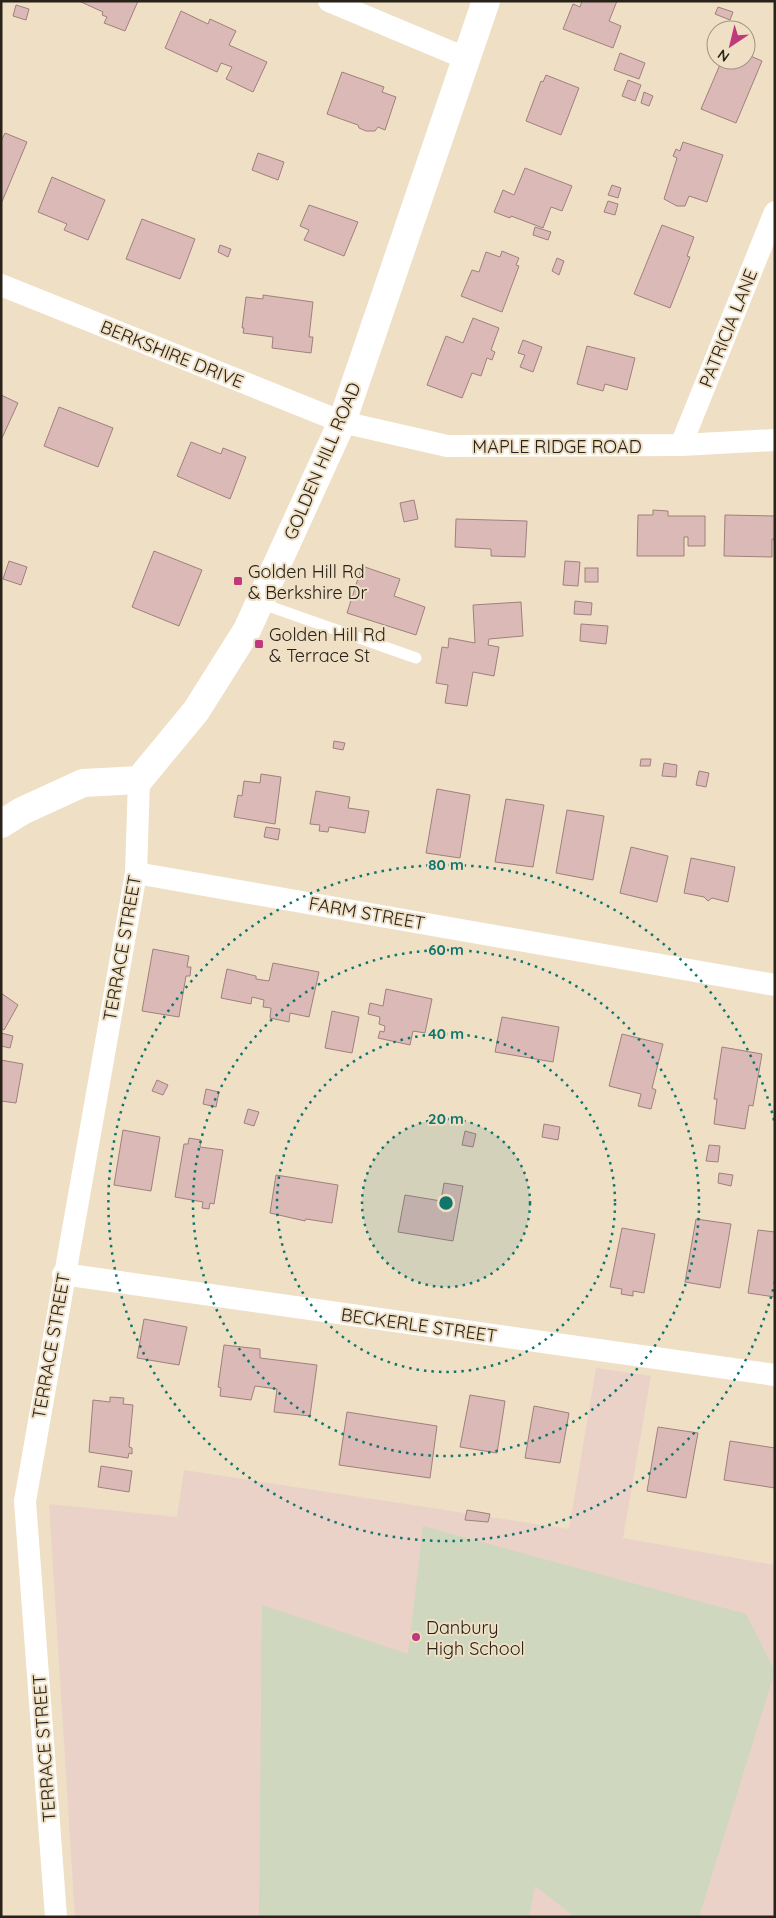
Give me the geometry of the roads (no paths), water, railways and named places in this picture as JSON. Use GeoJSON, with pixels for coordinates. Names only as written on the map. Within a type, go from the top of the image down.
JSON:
{"type":"FeatureCollection","features":[{"type":"Feature","properties":{"kind":"street"},"geometry":{"type":"LineString","coordinates":[[329,1],[465,58]]}},
{"type":"Feature","properties":{"kind":"street","name":"GOLDEN HILL ROAD"},"geometry":{"type":"LineString","coordinates":[[139,780],[196,711],[247,630],[342,422],[486,1]]}},
{"type":"Feature","properties":{"kind":"street","name":"PATRICIA LANE"},"geometry":{"type":"LineString","coordinates":[[681,445],[775,212]]}},
{"type":"Feature","properties":{"kind":"street","name":"BERKSHIRE DRIVE"},"geometry":{"type":"LineString","coordinates":[[1,285],[342,422]]}},
{"type":"Feature","properties":{"kind":"street","name":"MAPLE RIDGE ROAD"},"geometry":{"type":"LineString","coordinates":[[342,422],[447,446],[681,445],[775,440]]}},
{"type":"Feature","properties":{"kind":"street"},"geometry":{"type":"LineString","coordinates":[[1,824],[22,811],[84,783],[139,780]]}},
{"type":"Feature","properties":{"kind":"street","name":"TERRACE STREET"},"geometry":{"type":"LineString","coordinates":[[56,1917],[25,1500],[63,1274],[136,873],[139,780]]}},
{"type":"Feature","properties":{"kind":"street","name":"FARM STREET"},"geometry":{"type":"LineString","coordinates":[[136,873],[775,985]]}},
{"type":"Feature","properties":{"kind":"street","name":"BECKERLE STREET"},"geometry":{"type":"LineString","coordinates":[[63,1274],[775,1375]]}},
{"type":"Feature","properties":{"kind":"lane"},"geometry":{"type":"LineString","coordinates":[[260,604],[416,658]]}},
{"type":"Feature","properties":{"kind":"place","name":"Golden Hill Rd & Berkshire Dr"},"geometry":{"type":"Point","coordinates":[238,581]}},
{"type":"Feature","properties":{"kind":"place","name":"Golden Hill Rd & Terrace St"},"geometry":{"type":"Point","coordinates":[259,644]}},
{"type":"Feature","properties":{"kind":"place","name":"Danbury High School"},"geometry":{"type":"Point","coordinates":[416,1637]}}]}
